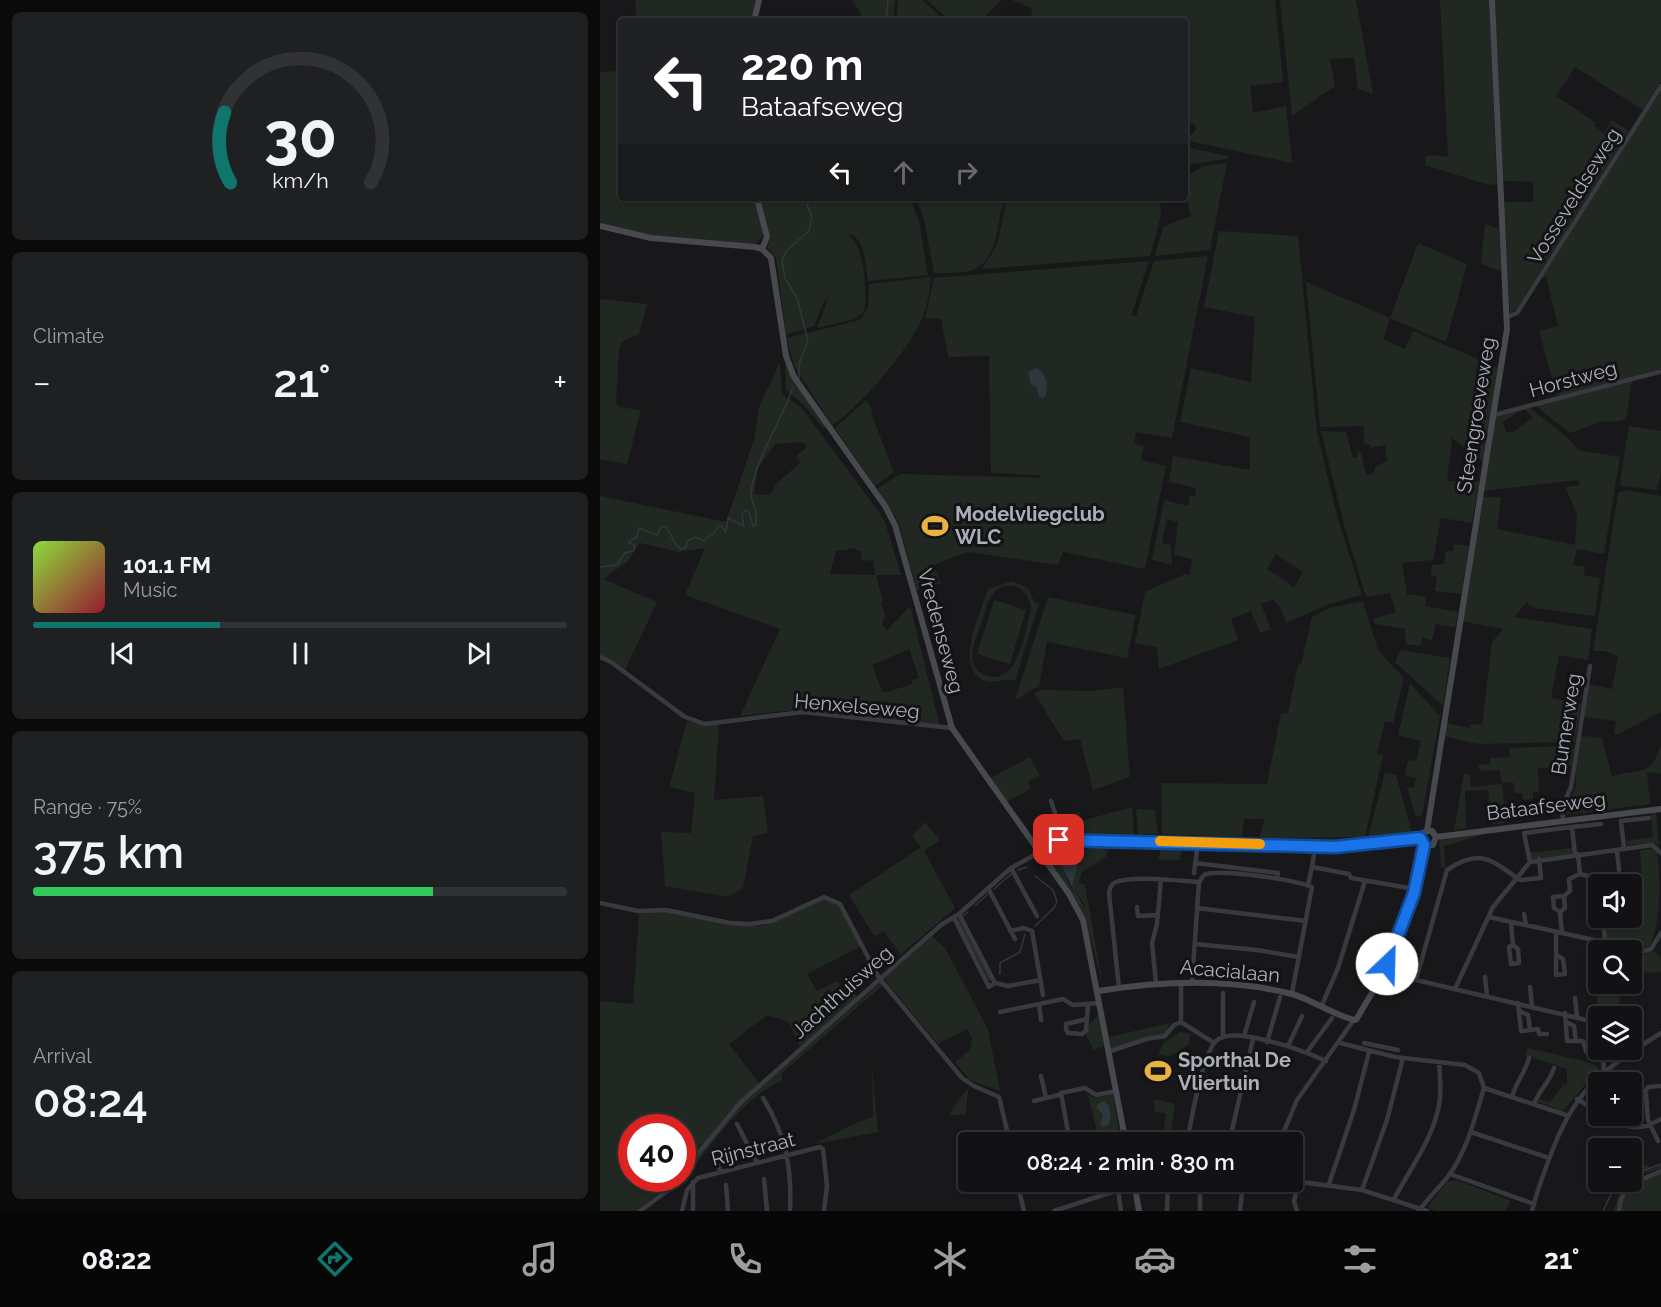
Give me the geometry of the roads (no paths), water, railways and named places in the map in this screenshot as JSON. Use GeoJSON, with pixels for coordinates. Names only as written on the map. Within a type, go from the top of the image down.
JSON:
{"type":"FeatureCollection","features":[{"type":"Feature","properties":{"kind":"main road"},"geometry":{"type":"LineString","coordinates":[[755,18],[759,0]]}},
{"type":"Feature","properties":{"kind":"main road","name":"Steengroeveweg"},"geometry":{"type":"LineString","coordinates":[[1427,831],[1465,578],[1494,415],[1507,317],[1492,0]]}},
{"type":"Feature","properties":{"kind":"main road"},"geometry":{"type":"LineString","coordinates":[[600,226],[651,238],[762,249],[767,237],[758,201]]}},
{"type":"Feature","properties":{"kind":"main road","name":"Vredenseweg"},"geometry":{"type":"LineString","coordinates":[[762,249],[773,265],[786,356],[794,378],[885,506],[895,525],[952,728],[1077,906],[1087,936],[1124,1132]]}},
{"type":"Feature","properties":{"kind":"main road","name":"Bataafseweg"},"geometry":{"type":"LineString","coordinates":[[1436,837],[1661,809]]}},
{"type":"Feature","properties":{"kind":"main road"},"geometry":{"type":"LineString","coordinates":[[1038,853],[1053,843],[1068,838],[1335,847],[1420,838],[1427,831],[1432,831],[1436,837],[1433,845],[1424,845]]}},
{"type":"Feature","properties":{"kind":"main road"},"geometry":{"type":"LineString","coordinates":[[1353,1021],[1360,1014],[1387,971],[1387,964],[1415,889],[1424,845],[1420,838]]}},
{"type":"Feature","properties":{"kind":"main road","name":"Acacialaan"},"geometry":{"type":"LineString","coordinates":[[1098,991],[1156,983],[1192,982],[1292,993],[1353,1021]]}},
{"type":"Feature","properties":{"kind":"main road"},"geometry":{"type":"LineString","coordinates":[[1135,1192],[1139,1211]]}},
{"type":"Feature","properties":{"kind":"street","name":"Vosseveldseweg"},"geometry":{"type":"LineString","coordinates":[[1507,317],[1517,313],[1661,86]]}},
{"type":"Feature","properties":{"kind":"street","name":"Horstweg"},"geometry":{"type":"LineString","coordinates":[[1494,415],[1659,372]]}},
{"type":"Feature","properties":{"kind":"street","name":"Henxelseweg"},"geometry":{"type":"LineString","coordinates":[[600,657],[611,662],[685,717],[705,724],[803,712],[952,728]]}},
{"type":"Feature","properties":{"kind":"street","name":"Bumerweg"},"geometry":{"type":"LineString","coordinates":[[1563,821],[1562,808],[1571,787],[1590,666]]}},
{"type":"Feature","properties":{"kind":"street"},"geometry":{"type":"LineString","coordinates":[[1042,834],[1056,819],[1052,801]]}},
{"type":"Feature","properties":{"kind":"street"},"geometry":{"type":"LineString","coordinates":[[1624,848],[1621,821],[1649,818]]}},
{"type":"Feature","properties":{"kind":"street"},"geometry":{"type":"LineString","coordinates":[[1530,862],[1524,833],[1601,824]]}},
{"type":"Feature","properties":{"kind":"street"},"geometry":{"type":"LineString","coordinates":[[1049,827],[1053,843]]}},
{"type":"Feature","properties":{"kind":"street"},"geometry":{"type":"LineString","coordinates":[[1572,827],[1580,874]]}},
{"type":"Feature","properties":{"kind":"street"},"geometry":{"type":"LineString","coordinates":[[1455,989],[1489,917],[1530,862],[1652,845],[1661,853]]}},
{"type":"Feature","properties":{"kind":"street"},"geometry":{"type":"LineString","coordinates":[[1194,873],[1197,850]]}},
{"type":"Feature","properties":{"kind":"street"},"geometry":{"type":"LineString","coordinates":[[1617,850],[1619,870]]}},
{"type":"Feature","properties":{"kind":"street","name":"Jachthuisweg"},"geometry":{"type":"LineString","coordinates":[[696,1156],[740,1103],[879,978],[959,914],[1011,868],[1038,853]]}},
{"type":"Feature","properties":{"kind":"street"},"geometry":{"type":"LineString","coordinates":[[1308,885],[1314,854]]}},
{"type":"Feature","properties":{"kind":"street"},"geometry":{"type":"LineString","coordinates":[[1416,980],[1448,870],[1477,858],[1489,859],[1520,880],[1541,878],[1539,859]]}},
{"type":"Feature","properties":{"kind":"street"},"geometry":{"type":"LineString","coordinates":[[1196,863],[1278,873],[1277,879]]}},
{"type":"Feature","properties":{"kind":"street"},"geometry":{"type":"LineString","coordinates":[[1224,866],[1224,873]]}},
{"type":"Feature","properties":{"kind":"street"},"geometry":{"type":"LineString","coordinates":[[1312,867],[1342,873],[1365,881],[1415,889]]}},
{"type":"Feature","properties":{"kind":"street"},"geometry":{"type":"LineString","coordinates":[[1011,868],[1037,916]]}},
{"type":"Feature","properties":{"kind":"street"},"geometry":{"type":"LineString","coordinates":[[1192,982],[1199,882],[1209,873],[1224,873],[1308,885],[1313,891],[1292,993]]}},
{"type":"Feature","properties":{"kind":"street"},"geometry":{"type":"LineString","coordinates":[[1560,912],[1554,908],[1553,897],[1564,896],[1570,891],[1569,879],[1580,874],[1588,876]]}},
{"type":"Feature","properties":{"kind":"street"},"geometry":{"type":"LineString","coordinates":[[1156,983],[1152,943],[1158,915],[1161,880]]}},
{"type":"Feature","properties":{"kind":"street"},"geometry":{"type":"LineString","coordinates":[[1119,987],[1109,890],[1119,881],[1199,882]]}},
{"type":"Feature","properties":{"kind":"street"},"geometry":{"type":"LineString","coordinates":[[1322,1005],[1338,968],[1365,881]]}},
{"type":"Feature","properties":{"kind":"street"},"geometry":{"type":"LineString","coordinates":[[988,888],[1015,939]]}},
{"type":"Feature","properties":{"kind":"street"},"geometry":{"type":"LineString","coordinates":[[1558,956],[1560,912],[1565,908],[1564,896]]}},
{"type":"Feature","properties":{"kind":"street"},"geometry":{"type":"LineString","coordinates":[[600,903],[638,911],[666,910],[730,923],[750,924],[772,921],[824,897],[840,903],[879,978],[968,1083],[999,1097],[1007,1132]]}},
{"type":"Feature","properties":{"kind":"street"},"geometry":{"type":"LineString","coordinates":[[1137,907],[1138,916],[1158,915]]}},
{"type":"Feature","properties":{"kind":"street"},"geometry":{"type":"LineString","coordinates":[[1197,908],[1306,921]]}},
{"type":"Feature","properties":{"kind":"street"},"geometry":{"type":"LineString","coordinates":[[959,914],[995,983]]}},
{"type":"Feature","properties":{"kind":"street"},"geometry":{"type":"LineString","coordinates":[[1524,915],[1526,925]]}},
{"type":"Feature","properties":{"kind":"street"},"geometry":{"type":"LineString","coordinates":[[1489,917],[1594,940]]}},
{"type":"Feature","properties":{"kind":"street"},"geometry":{"type":"LineString","coordinates":[[954,918],[989,987],[995,983],[1008,986],[1041,980]]}},
{"type":"Feature","properties":{"kind":"street"},"geometry":{"type":"LineString","coordinates":[[1510,922],[1513,945]]}},
{"type":"Feature","properties":{"kind":"street"},"geometry":{"type":"LineString","coordinates":[[1010,931],[1024,928],[1032,931],[1043,995]]}},
{"type":"Feature","properties":{"kind":"street"},"geometry":{"type":"LineString","coordinates":[[1642,951],[1651,949],[1661,933]]}},
{"type":"Feature","properties":{"kind":"street"},"geometry":{"type":"LineString","coordinates":[[1195,944],[1299,957]]}},
{"type":"Feature","properties":{"kind":"street"},"geometry":{"type":"LineString","coordinates":[[1387,971],[1416,980],[1588,1020]]}},
{"type":"Feature","properties":{"kind":"street"},"geometry":{"type":"LineString","coordinates":[[1485,977],[1487,996]]}},
{"type":"Feature","properties":{"kind":"street"},"geometry":{"type":"LineString","coordinates":[[1181,982],[1181,1022]]}},
{"type":"Feature","properties":{"kind":"street"},"geometry":{"type":"LineString","coordinates":[[1530,987],[1532,1006]]}},
{"type":"Feature","properties":{"kind":"street"},"geometry":{"type":"LineString","coordinates":[[1223,993],[1223,1037]]}},
{"type":"Feature","properties":{"kind":"street"},"geometry":{"type":"LineString","coordinates":[[1267,1042],[1280,997]]}},
{"type":"Feature","properties":{"kind":"street"},"geometry":{"type":"LineString","coordinates":[[1575,998],[1577,1016]]}},
{"type":"Feature","properties":{"kind":"street"},"geometry":{"type":"LineString","coordinates":[[1000,1012],[1063,999],[1073,1005],[1099,1003]]}},
{"type":"Feature","properties":{"kind":"street"},"geometry":{"type":"LineString","coordinates":[[1244,1036],[1254,1002]]}},
{"type":"Feature","properties":{"kind":"street"},"geometry":{"type":"LineString","coordinates":[[1518,1003],[1521,1031],[1538,1029],[1539,1034],[1547,1034]]}},
{"type":"Feature","properties":{"kind":"street"},"geometry":{"type":"LineString","coordinates":[[1039,1004],[1041,1020]]}},
{"type":"Feature","properties":{"kind":"street"},"geometry":{"type":"LineString","coordinates":[[1087,1019],[1066,1024],[1068,1033],[1082,1034],[1086,1030],[1087,1019],[1088,1005]]}},
{"type":"Feature","properties":{"kind":"street"},"geometry":{"type":"LineString","coordinates":[[1519,1011],[1528,1015],[1530,1030]]}},
{"type":"Feature","properties":{"kind":"street"},"geometry":{"type":"LineString","coordinates":[[1565,1013],[1567,1041],[1583,1041],[1586,1052],[1588,1052]]}},
{"type":"Feature","properties":{"kind":"street"},"geometry":{"type":"LineString","coordinates":[[1288,1046],[1302,1016]]}},
{"type":"Feature","properties":{"kind":"street"},"geometry":{"type":"LineString","coordinates":[[1307,1052],[1332,1018]]}},
{"type":"Feature","properties":{"kind":"street"},"geometry":{"type":"LineString","coordinates":[[1284,1132],[1297,1100],[1353,1021]]}},
{"type":"Feature","properties":{"kind":"street"},"geometry":{"type":"LineString","coordinates":[[1181,1022],[1214,1043]]}},
{"type":"Feature","properties":{"kind":"street"},"geometry":{"type":"LineString","coordinates":[[1108,1052],[1146,1039],[1165,1036],[1174,1025],[1181,1022]]}},
{"type":"Feature","properties":{"kind":"street"},"geometry":{"type":"LineString","coordinates":[[1566,1022],[1574,1026],[1576,1041]]}},
{"type":"Feature","properties":{"kind":"street"},"geometry":{"type":"LineString","coordinates":[[1642,1045],[1661,1033]]}},
{"type":"Feature","properties":{"kind":"street"},"geometry":{"type":"LineString","coordinates":[[1189,1132],[1204,1068],[1214,1043],[1223,1037],[1244,1036],[1288,1046],[1326,1061]]}},
{"type":"Feature","properties":{"kind":"street"},"geometry":{"type":"LineString","coordinates":[[1232,1132],[1253,1039]]}},
{"type":"Feature","properties":{"kind":"street"},"geometry":{"type":"LineString","coordinates":[[1340,1042],[1369,1052],[1465,1065],[1479,1073],[1484,1088],[1471,1132],[1450,1174],[1420,1209]]}},
{"type":"Feature","properties":{"kind":"street"},"geometry":{"type":"LineString","coordinates":[[1364,1043],[1398,1050]]}},
{"type":"Feature","properties":{"kind":"street"},"geometry":{"type":"LineString","coordinates":[[1329,1184],[1354,1110],[1369,1052]]}},
{"type":"Feature","properties":{"kind":"street"},"geometry":{"type":"LineString","coordinates":[[1362,1190],[1387,1120],[1403,1058]]}},
{"type":"Feature","properties":{"kind":"street"},"geometry":{"type":"LineString","coordinates":[[1512,1097],[1514,1088],[1525,1072],[1529,1058]]}},
{"type":"Feature","properties":{"kind":"street"},"geometry":{"type":"LineString","coordinates":[[1603,1060],[1604,1072]]}},
{"type":"Feature","properties":{"kind":"street"},"geometry":{"type":"LineString","coordinates":[[1604,1072],[1620,1060]]}},
{"type":"Feature","properties":{"kind":"street"},"geometry":{"type":"LineString","coordinates":[[1394,1199],[1430,1131],[1438,1110],[1441,1090],[1439,1062]]}},
{"type":"Feature","properties":{"kind":"street"},"geometry":{"type":"LineString","coordinates":[[1534,1104],[1541,1089],[1551,1078],[1554,1068]]}},
{"type":"Feature","properties":{"kind":"street"},"geometry":{"type":"LineString","coordinates":[[1041,1076],[1046,1098]]}},
{"type":"Feature","properties":{"kind":"street"},"geometry":{"type":"LineString","coordinates":[[1658,1141],[1650,1126],[1645,1092],[1648,1087],[1661,1086]]}},
{"type":"Feature","properties":{"kind":"street"},"geometry":{"type":"LineString","coordinates":[[1034,1101],[1085,1088],[1096,1095],[1116,1091]]}},
{"type":"Feature","properties":{"kind":"street"},"geometry":{"type":"LineString","coordinates":[[1484,1088],[1566,1115]]}},
{"type":"Feature","properties":{"kind":"street"},"geometry":{"type":"LineString","coordinates":[[1532,1211],[1566,1115],[1588,1088]]}},
{"type":"Feature","properties":{"kind":"street"},"geometry":{"type":"LineString","coordinates":[[1059,1095],[1067,1132]]}},
{"type":"Feature","properties":{"kind":"street"},"geometry":{"type":"LineString","coordinates":[[764,1098],[783,1136],[788,1156],[790,1211]]}},
{"type":"Feature","properties":{"kind":"street"},"geometry":{"type":"LineString","coordinates":[[1577,1099],[1588,1106]]}},
{"type":"Feature","properties":{"kind":"street"},"geometry":{"type":"LineString","coordinates":[[1624,1126],[1630,1129],[1650,1126],[1661,1119]]}},
{"type":"Feature","properties":{"kind":"street"},"geometry":{"type":"LineString","coordinates":[[737,1124],[757,1163]]}},
{"type":"Feature","properties":{"kind":"street"},"geometry":{"type":"LineString","coordinates":[[1471,1132],[1549,1158]]}},
{"type":"Feature","properties":{"kind":"street","name":"Rijnstraat"},"geometry":{"type":"LineString","coordinates":[[696,1181],[721,1172],[822,1148],[827,1186],[824,1211]]}},
{"type":"Feature","properties":{"kind":"street"},"geometry":{"type":"LineString","coordinates":[[711,1151],[721,1172]]}},
{"type":"Feature","properties":{"kind":"street"},"geometry":{"type":"LineString","coordinates":[[1619,1211],[1620,1198],[1624,1190],[1661,1171]]}},
{"type":"Feature","properties":{"kind":"street"},"geometry":{"type":"LineString","coordinates":[[1450,1174],[1534,1204]]}},
{"type":"Feature","properties":{"kind":"street"},"geometry":{"type":"LineString","coordinates":[[764,1179],[767,1211]]}},
{"type":"Feature","properties":{"kind":"street"},"geometry":{"type":"LineString","coordinates":[[1303,1182],[1362,1190],[1427,1211]]}},
{"type":"Feature","properties":{"kind":"street"},"geometry":{"type":"LineString","coordinates":[[726,1185],[728,1211]]}},
{"type":"Feature","properties":{"kind":"street"},"geometry":{"type":"LineString","coordinates":[[640,1211],[666,1192]]}},
{"type":"Feature","properties":{"kind":"street","name":"Rijnstraat"},"geometry":{"type":"LineString","coordinates":[[682,1211],[686,1192]]}},
{"type":"Feature","properties":{"kind":"street"},"geometry":{"type":"LineString","coordinates":[[693,1192],[693,1211]]}},
{"type":"Feature","properties":{"kind":"street"},"geometry":{"type":"LineString","coordinates":[[1019,1192],[1024,1211]]}},
{"type":"Feature","properties":{"kind":"street"},"geometry":{"type":"LineString","coordinates":[[1054,1211],[1112,1192]]}},
{"type":"Feature","properties":{"kind":"street"},"geometry":{"type":"LineString","coordinates":[[1118,1192],[1121,1211]]}},
{"type":"Feature","properties":{"kind":"street"},"geometry":{"type":"LineString","coordinates":[[1167,1211],[1168,1192]]}},
{"type":"Feature","properties":{"kind":"street"},"geometry":{"type":"LineString","coordinates":[[1200,1192],[1200,1211]]}},
{"type":"Feature","properties":{"kind":"street"},"geometry":{"type":"LineString","coordinates":[[1240,1211],[1242,1192]]}},
{"type":"Feature","properties":{"kind":"street"},"geometry":{"type":"LineString","coordinates":[[1295,1192],[1294,1201],[1297,1211]]}},
{"type":"Feature","properties":{"kind":"waterway"},"geometry":{"type":"LineString","coordinates":[[886,18],[888,0]]}},
{"type":"Feature","properties":{"kind":"waterway"},"geometry":{"type":"LineString","coordinates":[[799,378],[799,364],[808,341],[797,298],[785,278],[782,261],[786,251],[809,231],[812,216],[807,205],[809,201]]}},
{"type":"Feature","properties":{"kind":"waterway"},"geometry":{"type":"LineString","coordinates":[[600,567],[617,565],[625,553],[633,551],[635,546],[628,542],[637,537],[639,528],[657,535],[661,527],[665,527],[675,544],[681,549],[686,547],[687,541],[696,537],[704,541],[714,533],[717,527],[721,526],[726,532],[728,518],[744,526],[742,514],[746,510],[755,526],[756,515],[751,494],[754,477],[793,387]]}},
{"type":"Feature","properties":{"kind":"waterway"},"geometry":{"type":"LineString","coordinates":[[1018,870],[1027,867]]}},
{"type":"Feature","properties":{"kind":"waterway"},"geometry":{"type":"LineString","coordinates":[[994,889],[1011,874]]}},
{"type":"Feature","properties":{"kind":"waterway"},"geometry":{"type":"LineString","coordinates":[[1035,876],[1053,890],[1057,902],[1054,908],[1035,926]]}},
{"type":"Feature","properties":{"kind":"waterway"},"geometry":{"type":"LineString","coordinates":[[975,906],[988,894]]}},
{"type":"Feature","properties":{"kind":"waterway"},"geometry":{"type":"LineString","coordinates":[[963,916],[968,912]]}},
{"type":"Feature","properties":{"kind":"waterway"},"geometry":{"type":"LineString","coordinates":[[958,920],[990,980]]}},
{"type":"Feature","properties":{"kind":"waterway"},"geometry":{"type":"LineString","coordinates":[[1000,974],[1000,963],[1020,952],[1025,934]]}},
{"type":"Feature","properties":{"kind":"waterway"},"geometry":{"type":"LineString","coordinates":[[1642,1171],[1661,1164]]}},
{"type":"Feature","properties":{"kind":"waterway"},"geometry":{"type":"LineString","coordinates":[[1603,1211],[1612,1192]]}},
{"type":"Feature","properties":{"kind":"place","name":"Modelvliegclub WLC"},"geometry":{"type":"Point","coordinates":[935,526]}},
{"type":"Feature","properties":{"kind":"place","name":"Sporthal De Vliertuin"},"geometry":{"type":"Point","coordinates":[1158,1071]}}]}
